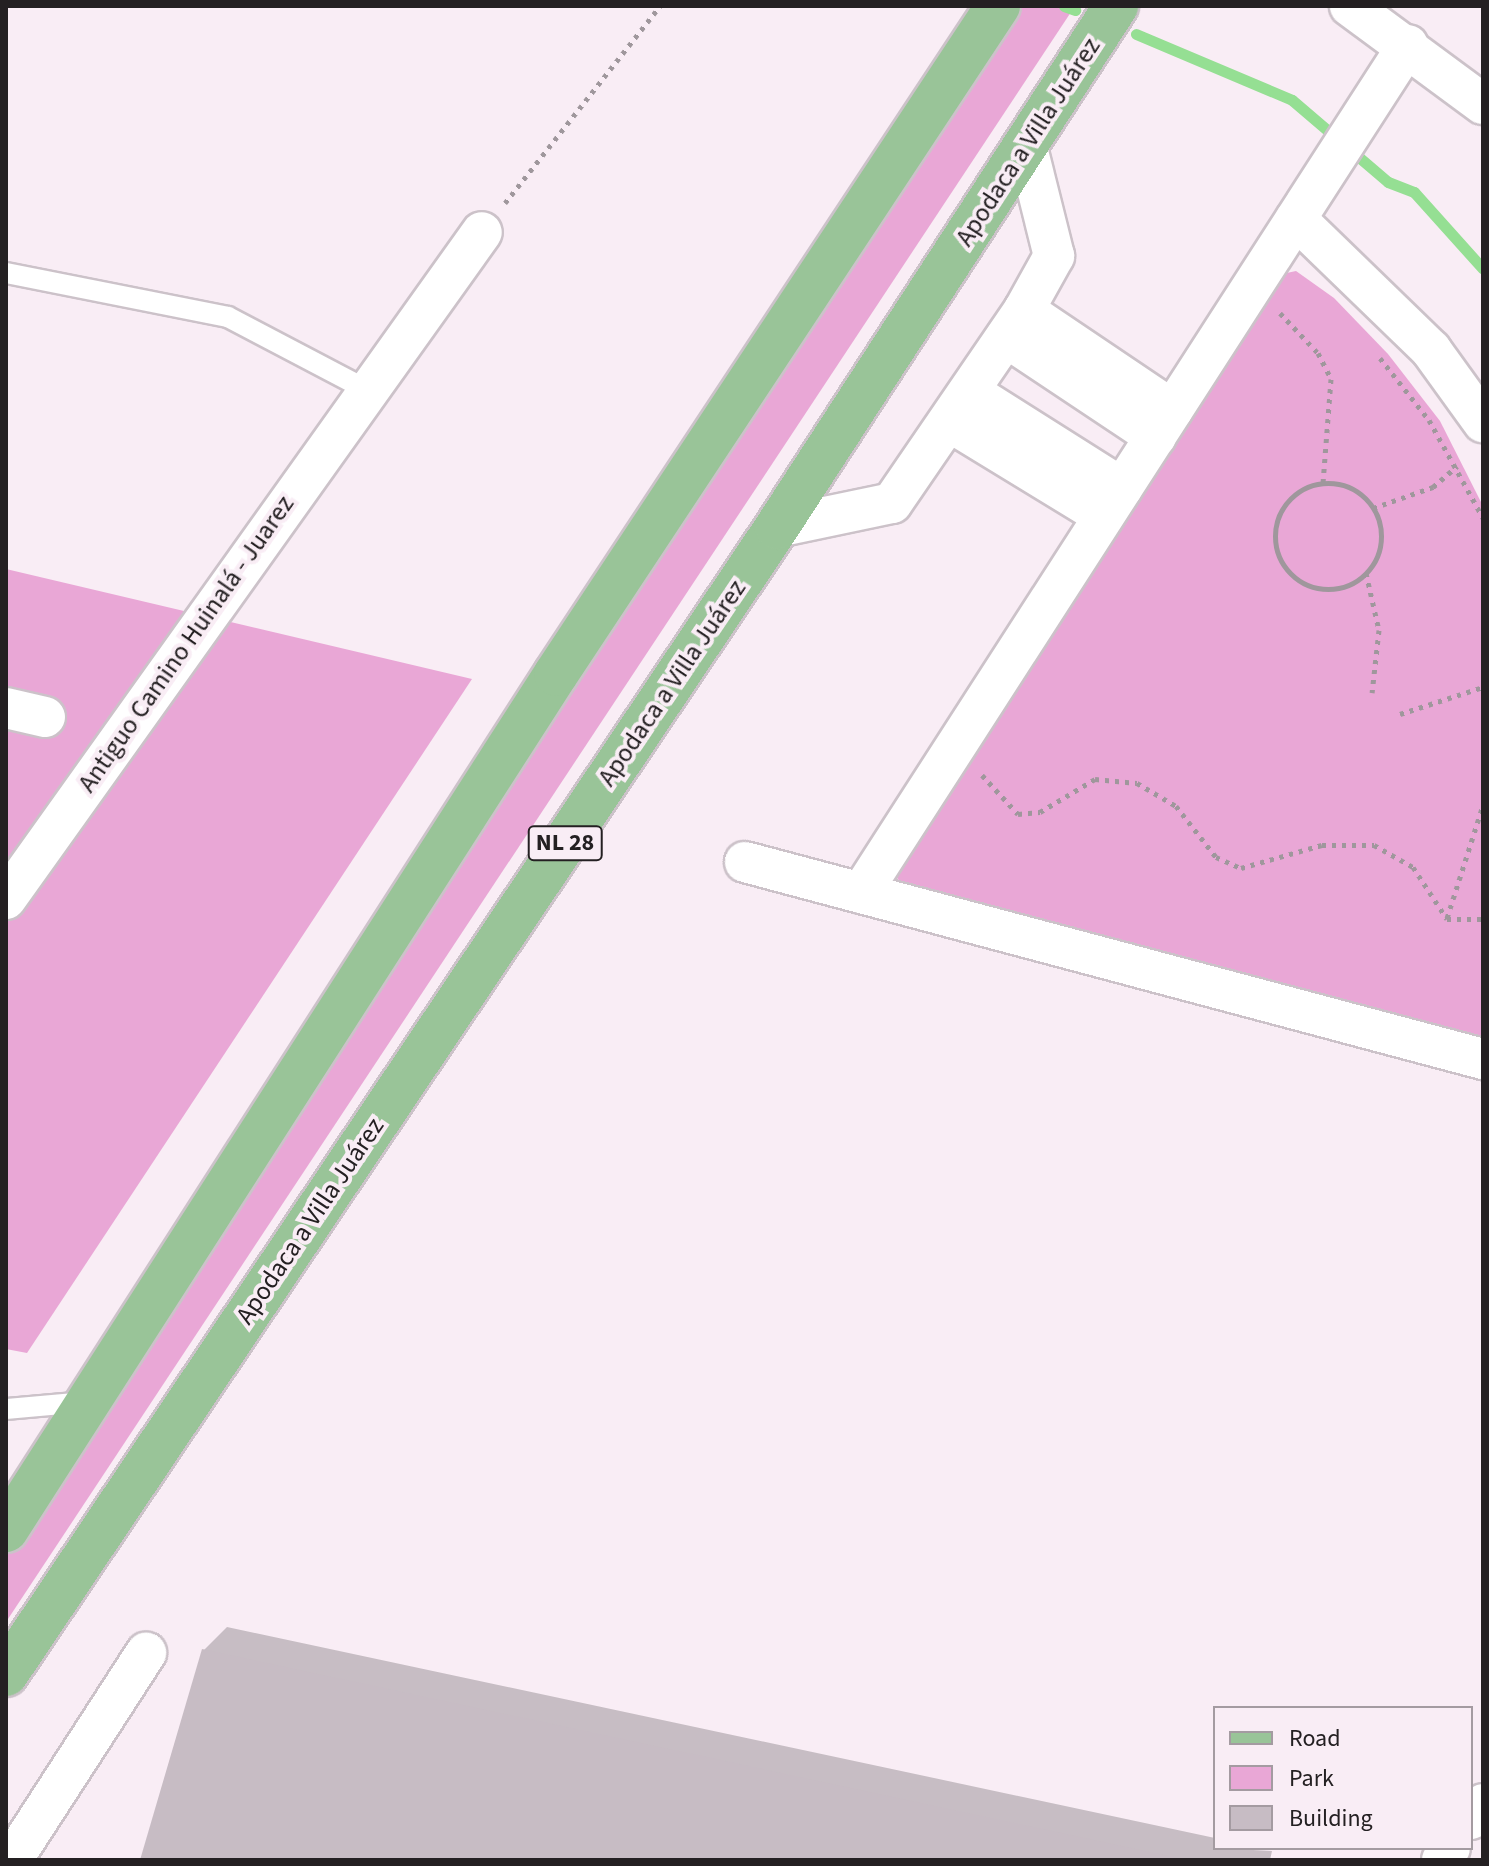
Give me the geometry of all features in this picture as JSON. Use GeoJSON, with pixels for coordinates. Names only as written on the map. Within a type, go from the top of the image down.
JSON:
{"type":"FeatureCollection","features":[{"type":"Feature","properties":{"kind":"main road"},"geometry":{"type":"LineString","coordinates":[[6,1530],[565,661],[998,6]]}},
{"type":"Feature","properties":{"kind":"main road","name":"Apodaca a Villa Juárez"},"geometry":{"type":"LineString","coordinates":[[11,1653],[777,527],[1116,6]]}},
{"type":"Feature","properties":{"kind":"street"},"geometry":{"type":"LineString","coordinates":[[1350,6],[1408,45],[1483,104]]}},
{"type":"Feature","properties":{"kind":"street"},"geometry":{"type":"LineString","coordinates":[[861,893],[1408,45]]}},
{"type":"Feature","properties":{"kind":"street"},"geometry":{"type":"LineString","coordinates":[[777,527],[892,503],[1015,324],[1054,256],[1026,144]]}},
{"type":"Feature","properties":{"kind":"street"},"geometry":{"type":"LineString","coordinates":[[1296,219],[1431,350],[1483,422]]}},
{"type":"Feature","properties":{"kind":"street","name":"Antiguo Camino Huinalá - Juarez"},"geometry":{"type":"LineString","coordinates":[[6,899],[482,232]]}},
{"type":"Feature","properties":{"kind":"street"},"geometry":{"type":"LineString","coordinates":[[1015,324],[1164,424]]}},
{"type":"Feature","properties":{"kind":"street"},"geometry":{"type":"LineString","coordinates":[[960,407],[1113,502]]}},
{"type":"Feature","properties":{"kind":"street"},"geometry":{"type":"LineString","coordinates":[[6,708],[45,717]]}},
{"type":"Feature","properties":{"kind":"street"},"geometry":{"type":"LineString","coordinates":[[745,862],[1483,1059]]}},
{"type":"Feature","properties":{"kind":"street"},"geometry":{"type":"LineString","coordinates":[[12,1860],[146,1653]]}},
{"type":"Feature","properties":{"kind":"lane"},"geometry":{"type":"LineString","coordinates":[[6,273],[228,317],[367,390]]}},
{"type":"Feature","properties":{"kind":"lane"},"geometry":{"type":"LineString","coordinates":[[6,1409],[89,1402]]}},
{"type":"Feature","properties":{"kind":"path"},"geometry":{"type":"LineString","coordinates":[[482,232],[660,6]]}},
{"type":"Feature","properties":{"kind":"path"},"geometry":{"type":"LineString","coordinates":[[1277,307],[1331,379],[1323,484]]}},
{"type":"Feature","properties":{"kind":"path"},"geometry":{"type":"LineString","coordinates":[[1371,347],[1457,466],[1483,518]]}},
{"type":"Feature","properties":{"kind":"path"},"geometry":{"type":"LineString","coordinates":[[1373,508],[1433,487],[1457,466]]}},
{"type":"Feature","properties":{"kind":"path"},"geometry":{"type":"LineString","coordinates":[[1323,484],[1357,491],[1373,508],[1380,546],[1366,573],[1344,587],[1317,588],[1281,560],[1276,528],[1284,507],[1323,484]]}},
{"type":"Feature","properties":{"kind":"path"},"geometry":{"type":"LineString","coordinates":[[1366,573],[1379,630],[1372,693]]}},
{"type":"Feature","properties":{"kind":"path"},"geometry":{"type":"LineString","coordinates":[[1400,714],[1483,687]]}},
{"type":"Feature","properties":{"kind":"path"},"geometry":{"type":"LineString","coordinates":[[976,772],[1018,814],[1040,812],[1095,779],[1137,783],[1176,806],[1216,857],[1241,868],[1322,845],[1374,845],[1413,867],[1447,919]]}},
{"type":"Feature","properties":{"kind":"path"},"geometry":{"type":"LineString","coordinates":[[1447,919],[1483,805]]}},
{"type":"Feature","properties":{"kind":"path"},"geometry":{"type":"LineString","coordinates":[[1447,919],[1483,919]]}},
{"type":"Feature","properties":{"kind":"green space"},"geometry":{"type":"Polygon","coordinates":[[[1020,6],[1075,6],[6,1622],[6,1550],[1020,6]]]}},
{"type":"Feature","properties":{"kind":"green space"},"geometry":{"type":"Polygon","coordinates":[[[1296,271],[1334,298],[1388,354],[1440,421],[1483,506],[1483,1049],[902,885],[893,872],[1282,274],[1296,271]]]}},
{"type":"Feature","properties":{"kind":"green space"},"geometry":{"type":"Polygon","coordinates":[[[6,569],[472,679],[27,1353],[6,1349],[6,569]]]}},
{"type":"Feature","properties":{"kind":"building"},"geometry":{"type":"Polygon","coordinates":[[[202,1649],[1183,1859],[1183,1860],[140,1860],[202,1649]]]}},
{"type":"Feature","properties":{"kind":"waterway"},"geometry":{"type":"LineString","coordinates":[[1064,6],[1075,10]]}},
{"type":"Feature","properties":{"kind":"waterway"},"geometry":{"type":"LineString","coordinates":[[1136,34],[1292,100],[1388,182],[1414,192],[1483,269]]}}]}
